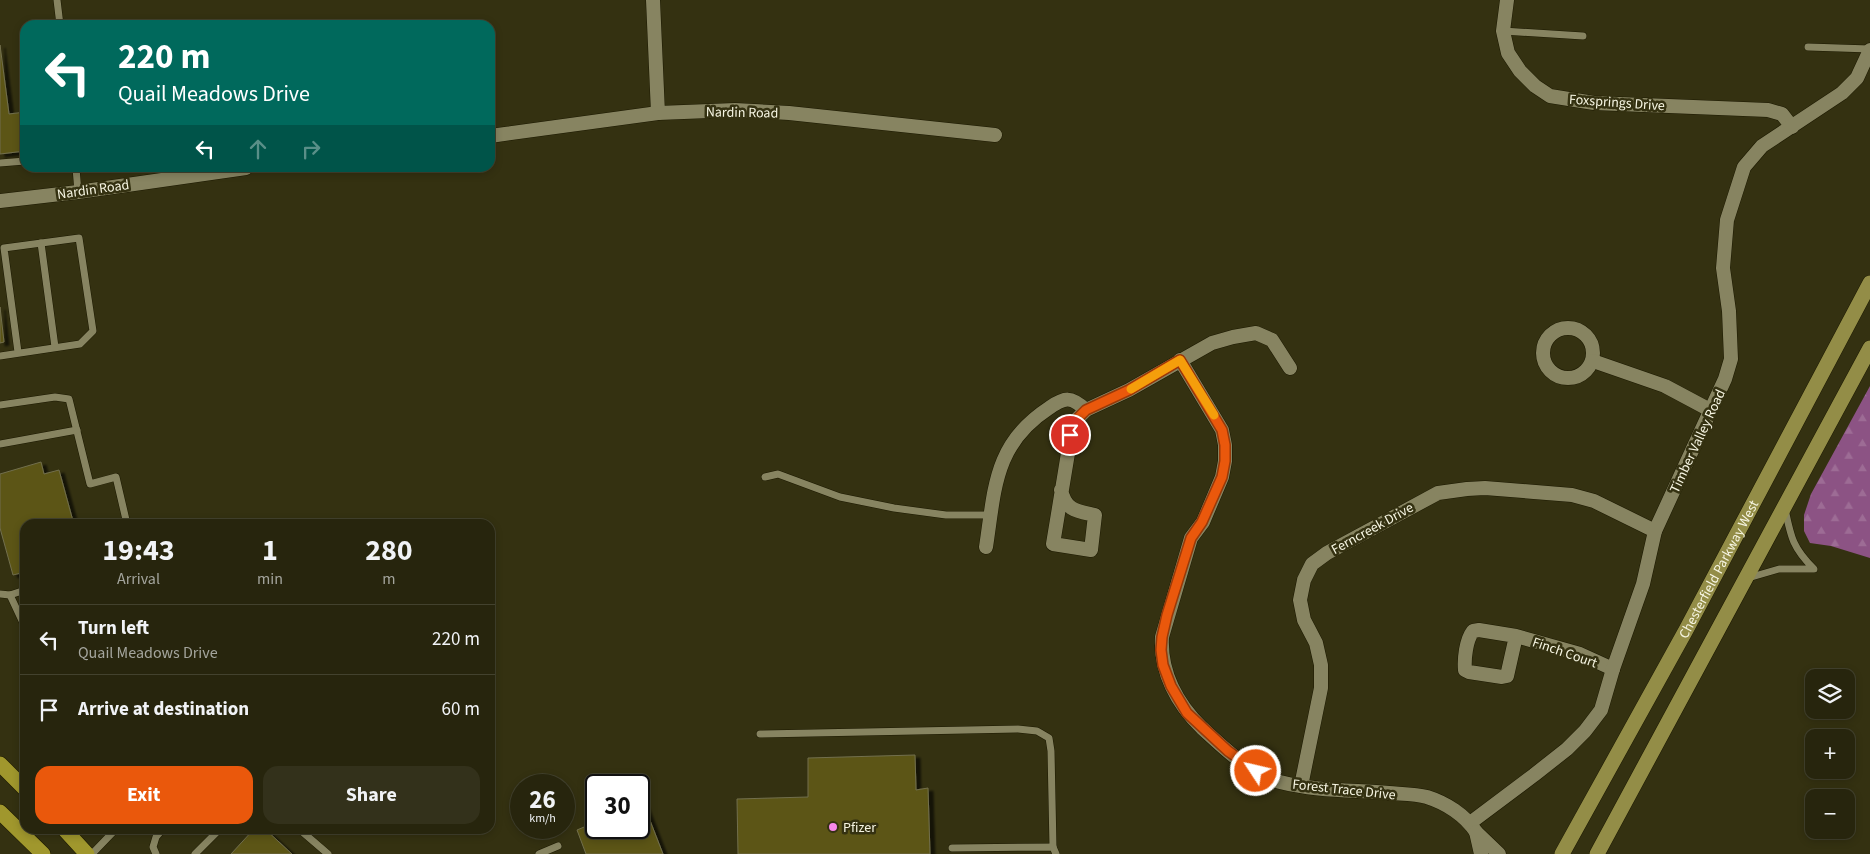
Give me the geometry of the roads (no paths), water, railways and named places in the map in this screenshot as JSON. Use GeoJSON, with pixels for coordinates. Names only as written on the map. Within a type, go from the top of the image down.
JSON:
{"type":"FeatureCollection","features":[{"type":"Feature","properties":{"kind":"main road"},"geometry":{"type":"LineString","coordinates":[[0,764],[20,784]]}},
{"type":"Feature","properties":{"kind":"main road"},"geometry":{"type":"LineString","coordinates":[[0,812],[20,832]]}},
{"type":"Feature","properties":{"kind":"main road"},"geometry":{"type":"LineString","coordinates":[[23,834],[43,854]]}},
{"type":"Feature","properties":{"kind":"main road"},"geometry":{"type":"LineString","coordinates":[[69,834],[87,854]]}},
{"type":"Feature","properties":{"kind":"street"},"geometry":{"type":"LineString","coordinates":[[652,0],[658,113]]}},
{"type":"Feature","properties":{"kind":"street","name":"Foxsprings Drive"},"geometry":{"type":"LineString","coordinates":[[1507,0],[1502,31],[1508,53],[1520,71],[1535,86],[1550,96],[1594,103],[1768,110],[1782,114],[1792,127]]}},
{"type":"Feature","properties":{"kind":"street","name":"Timber Valley Road"},"geometry":{"type":"LineString","coordinates":[[1473,827],[1585,731],[1601,710],[1613,669],[1643,584],[1655,531],[1726,379],[1731,359],[1729,311],[1723,268],[1727,220],[1744,167],[1762,146],[1842,92],[1856,78],[1870,49]]}},
{"type":"Feature","properties":{"kind":"street","name":"Nardin Road"},"geometry":{"type":"LineString","coordinates":[[495,135],[658,113],[735,110],[995,135]]}},
{"type":"Feature","properties":{"kind":"street","name":"Nardin Road"},"geometry":{"type":"LineString","coordinates":[[0,201],[218,172]]}},
{"type":"Feature","properties":{"kind":"street","name":"Chesterfield Parkway West"},"geometry":{"type":"LineString","coordinates":[[1561,852],[1691,621],[1870,283]]}},
{"type":"Feature","properties":{"kind":"street"},"geometry":{"type":"LineString","coordinates":[[1061,490],[1068,505],[1075,510],[1095,515],[1090,550],[1053,544],[1061,490],[1070,435],[1077,419],[1086,410],[1129,390],[1212,343],[1234,336],[1256,333],[1272,340],[1290,368]]}},
{"type":"Feature","properties":{"kind":"street","name":"Chesterfield Parkway West"},"geometry":{"type":"LineString","coordinates":[[1598,852],[1870,348]]}},
{"type":"Feature","properties":{"kind":"street","name":"Forest Trace Drive"},"geometry":{"type":"LineString","coordinates":[[1180,360],[1222,430],[1225,445],[1222,477],[1202,522],[1191,538],[1162,637],[1163,665],[1171,686],[1187,713],[1228,751],[1265,777],[1301,786],[1426,796],[1453,808],[1499,854]]}},
{"type":"Feature","properties":{"kind":"street"},"geometry":{"type":"LineString","coordinates":[[1593,361],[1665,386],[1710,410]]}},
{"type":"Feature","properties":{"kind":"street"},"geometry":{"type":"LineString","coordinates":[[986,547],[998,475],[1005,455],[1015,437],[1030,421],[1056,403],[1066,399],[1072,400],[1086,410]]}},
{"type":"Feature","properties":{"kind":"street","name":"Ferncreek Drive"},"geometry":{"type":"LineString","coordinates":[[1301,786],[1321,688],[1321,665],[1316,643],[1304,620],[1300,600],[1304,580],[1312,564],[1327,553],[1438,494],[1467,489],[1485,488],[1572,495],[1594,501],[1655,531]]}},
{"type":"Feature","properties":{"kind":"street","name":"Finch Court"},"geometry":{"type":"LineString","coordinates":[[1516,636],[1580,654],[1613,669]]}},
{"type":"Feature","properties":{"kind":"street"},"geometry":{"type":"LineString","coordinates":[[1473,827],[1481,854]]}},
{"type":"Feature","properties":{"kind":"lane"},"geometry":{"type":"LineString","coordinates":[[56,0],[59,20]]}},
{"type":"Feature","properties":{"kind":"lane"},"geometry":{"type":"LineString","coordinates":[[1502,31],[1583,36]]}},
{"type":"Feature","properties":{"kind":"lane"},"geometry":{"type":"LineString","coordinates":[[1808,47],[1870,49]]}},
{"type":"Feature","properties":{"kind":"lane"},"geometry":{"type":"LineString","coordinates":[[0,163],[20,161]]}},
{"type":"Feature","properties":{"kind":"lane"},"geometry":{"type":"LineString","coordinates":[[76,172],[78,192]]}},
{"type":"Feature","properties":{"kind":"lane"},"geometry":{"type":"LineString","coordinates":[[0,356],[80,344],[93,331],[79,238],[4,248],[18,352]]}},
{"type":"Feature","properties":{"kind":"lane"},"geometry":{"type":"LineString","coordinates":[[41,243],[55,347]]}},
{"type":"Feature","properties":{"kind":"lane"},"geometry":{"type":"LineString","coordinates":[[0,406],[55,398],[69,399],[90,484],[116,477],[126,519]]}},
{"type":"Feature","properties":{"kind":"lane"},"geometry":{"type":"LineString","coordinates":[[0,444],[77,430]]}},
{"type":"Feature","properties":{"kind":"lane"},"geometry":{"type":"LineString","coordinates":[[765,477],[778,474],[840,496],[894,508],[946,515],[991,515]]}},
{"type":"Feature","properties":{"kind":"lane"},"geometry":{"type":"LineString","coordinates":[[1746,578],[1779,569],[1814,569],[1800,556],[1794,544],[1785,506]]}},
{"type":"Feature","properties":{"kind":"lane"},"geometry":{"type":"LineString","coordinates":[[0,594],[20,591]]}},
{"type":"Feature","properties":{"kind":"lane"},"geometry":{"type":"LineString","coordinates":[[10,594],[20,616]]}},
{"type":"Feature","properties":{"kind":"lane"},"geometry":{"type":"LineString","coordinates":[[760,734],[1018,729],[1037,731],[1049,738],[1054,850],[952,848]]}},
{"type":"Feature","properties":{"kind":"lane"},"geometry":{"type":"LineString","coordinates":[[92,854],[111,834]]}},
{"type":"Feature","properties":{"kind":"lane"},"geometry":{"type":"LineString","coordinates":[[156,854],[153,847],[159,834]]}},
{"type":"Feature","properties":{"kind":"lane"},"geometry":{"type":"LineString","coordinates":[[195,854],[215,834]]}},
{"type":"Feature","properties":{"kind":"lane"},"geometry":{"type":"LineString","coordinates":[[305,834],[328,854]]}},
{"type":"Feature","properties":{"kind":"lane"},"geometry":{"type":"LineString","coordinates":[[539,854],[558,846]]}},
{"type":"Feature","properties":{"kind":"place","name":"Pfizer"},"geometry":{"type":"Point","coordinates":[833,827]}}]}
